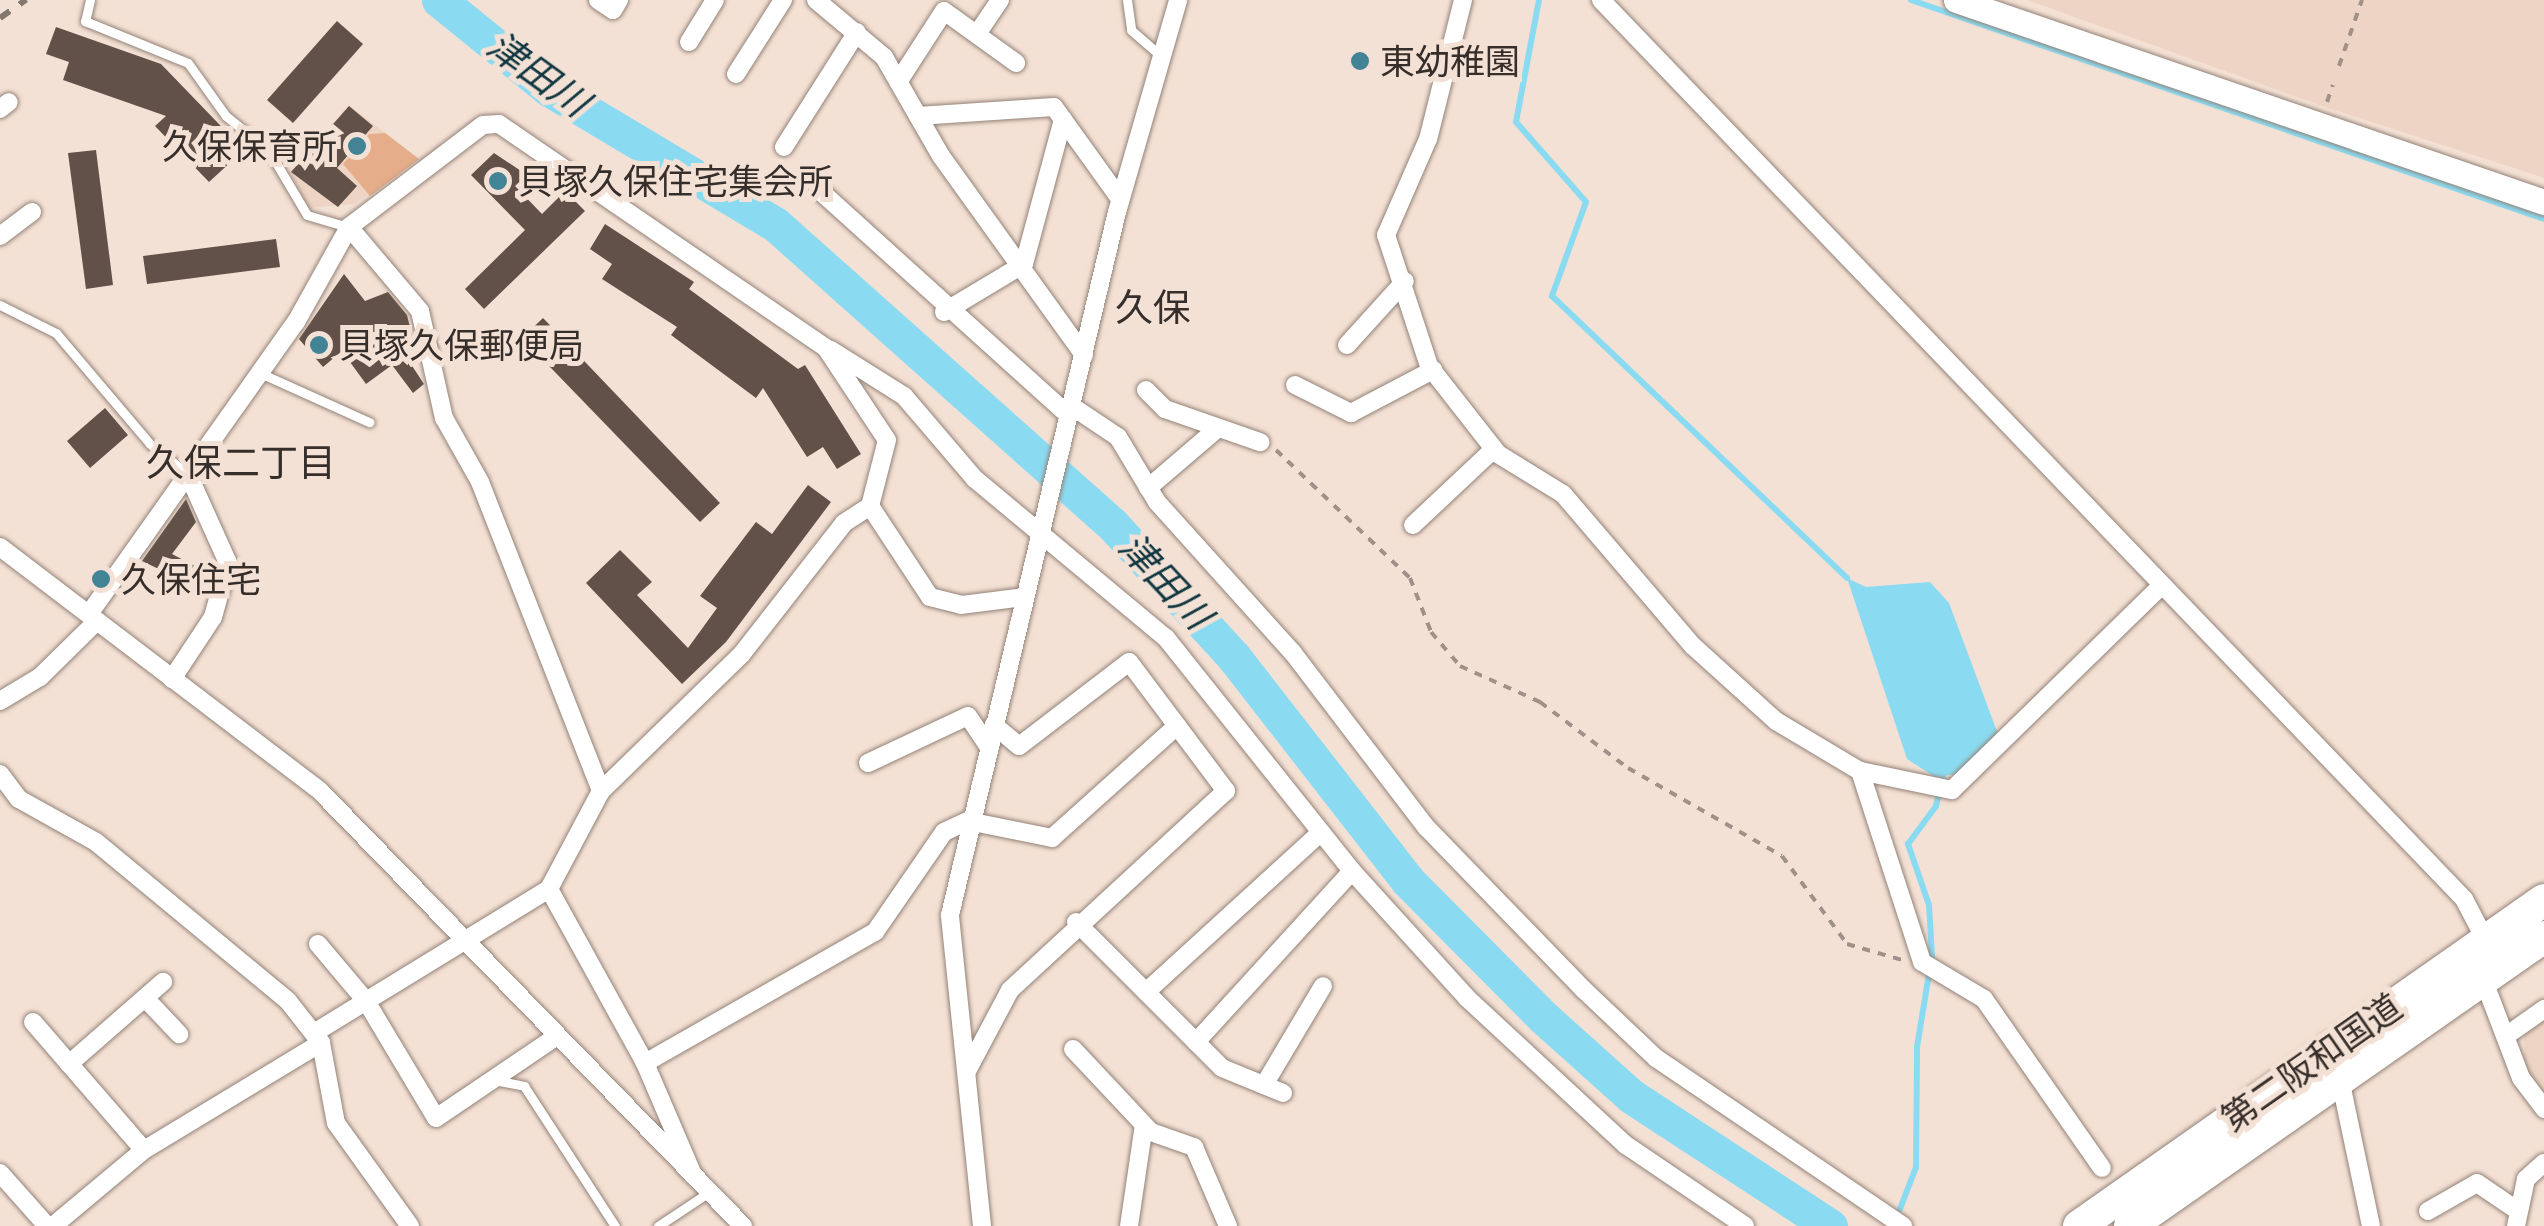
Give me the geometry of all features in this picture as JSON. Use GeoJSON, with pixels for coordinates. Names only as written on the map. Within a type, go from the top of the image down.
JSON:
{"type":"FeatureCollection","features":[{"type":"Feature","properties":{"kind":"highway","name":"第二阪和国道"},"geometry":{"type":"LineString","coordinates":[[2080,1226],[2544,900]]}},
{"type":"Feature","properties":{"kind":"highway","name":"第二阪和国道"},"geometry":{"type":"LineString","coordinates":[[2130,1226],[2544,937]]}},
{"type":"Feature","properties":{"kind":"street"},"geometry":{"type":"LineString","coordinates":[[598,0],[613,10],[620,0]]}},
{"type":"Feature","properties":{"kind":"street"},"geometry":{"type":"LineString","coordinates":[[689,42],[716,0]]}},
{"type":"Feature","properties":{"kind":"street"},"geometry":{"type":"LineString","coordinates":[[736,74],[783,0]]}},
{"type":"Feature","properties":{"kind":"street"},"geometry":{"type":"LineString","coordinates":[[816,0],[838,6],[900,78],[918,116],[1084,355]]}},
{"type":"Feature","properties":{"kind":"street"},"geometry":{"type":"LineString","coordinates":[[977,34],[1000,0]]}},
{"type":"Feature","properties":{"kind":"street"},"geometry":{"type":"LineString","coordinates":[[982,1226],[950,915],[968,821],[1120,199],[1178,0]]}},
{"type":"Feature","properties":{"kind":"street"},"geometry":{"type":"LineString","coordinates":[[1463,0],[1428,139],[1390,207],[1386,235],[1432,370],[1494,449],[1563,494],[1694,646],[1776,721],[1860,772],[1944,790],[2162,586]]}},
{"type":"Feature","properties":{"kind":"street"},"geometry":{"type":"LineString","coordinates":[[1601,0],[2464,899],[2490,938],[2481,981],[2510,1034],[2521,1078],[2544,1108]]}},
{"type":"Feature","properties":{"kind":"street"},"geometry":{"type":"LineString","coordinates":[[1956,0],[2544,202]]}},
{"type":"Feature","properties":{"kind":"street"},"geometry":{"type":"LineString","coordinates":[[900,78],[936,6],[1016,62]]}},
{"type":"Feature","properties":{"kind":"street"},"geometry":{"type":"LineString","coordinates":[[784,148],[857,32]]}},
{"type":"Feature","properties":{"kind":"street"},"geometry":{"type":"LineString","coordinates":[[918,116],[1054,107],[1120,199]]}},
{"type":"Feature","properties":{"kind":"street"},"geometry":{"type":"LineString","coordinates":[[944,312],[1024,264],[1063,119]]}},
{"type":"Feature","properties":{"kind":"street"},"geometry":{"type":"LineString","coordinates":[[0,701],[40,677],[93,618],[260,373],[349,227],[483,125],[499,124],[826,348],[883,378],[975,479],[1040,529],[1177,650],[1352,871],[1467,998],[1626,1145],[1745,1226]]}},
{"type":"Feature","properties":{"kind":"street"},"geometry":{"type":"LineString","coordinates":[[818,189],[944,312],[1069,410],[1118,438],[1148,488],[1428,828],[1584,990],[1656,1058],[1903,1226]]}},
{"type":"Feature","properties":{"kind":"street"},"geometry":{"type":"LineString","coordinates":[[0,236],[32,212]]}},
{"type":"Feature","properties":{"kind":"street"},"geometry":{"type":"LineString","coordinates":[[349,227],[420,311],[444,418],[480,482],[601,791]]}},
{"type":"Feature","properties":{"kind":"street"},"geometry":{"type":"LineString","coordinates":[[1347,345],[1404,281]]}},
{"type":"Feature","properties":{"kind":"street"},"geometry":{"type":"LineString","coordinates":[[0,1173],[50,1226],[144,1150],[318,1038],[366,1001],[550,889],[601,791],[740,655],[844,523],[870,506],[887,440],[826,348]]}},
{"type":"Feature","properties":{"kind":"street"},"geometry":{"type":"LineString","coordinates":[[1295,385],[1351,413],[1432,370]]}},
{"type":"Feature","properties":{"kind":"street"},"geometry":{"type":"LineString","coordinates":[[1146,390],[1164,408],[1260,442]]}},
{"type":"Feature","properties":{"kind":"street"},"geometry":{"type":"LineString","coordinates":[[1148,488],[1218,428]]}},
{"type":"Feature","properties":{"kind":"street"},"geometry":{"type":"LineString","coordinates":[[1414,526],[1494,449]]}},
{"type":"Feature","properties":{"kind":"street"},"geometry":{"type":"LineString","coordinates":[[172,680],[226,590],[224,540],[188,474]]}},
{"type":"Feature","properties":{"kind":"street"},"geometry":{"type":"LineString","coordinates":[[870,506],[930,598],[960,605],[1024,597]]}},
{"type":"Feature","properties":{"kind":"street"},"geometry":{"type":"LineString","coordinates":[[0,547],[320,791],[472,939],[558,1036],[743,1226]]}},
{"type":"Feature","properties":{"kind":"street"},"geometry":{"type":"LineString","coordinates":[[967,1070],[1010,990],[1076,922],[1226,790],[1129,662],[1019,746],[994,724]]}},
{"type":"Feature","properties":{"kind":"street"},"geometry":{"type":"LineString","coordinates":[[868,763],[968,716],[988,746]]}},
{"type":"Feature","properties":{"kind":"street"},"geometry":{"type":"LineString","coordinates":[[645,1063],[875,932],[944,832],[968,821],[1052,838],[1177,726]]}},
{"type":"Feature","properties":{"kind":"street"},"geometry":{"type":"LineString","coordinates":[[1860,772],[1929,965],[1984,999],[2102,1168]]}},
{"type":"Feature","properties":{"kind":"street"},"geometry":{"type":"LineString","coordinates":[[1,780],[96,842],[183,922],[288,1001],[318,1038],[336,1123],[410,1226]]}},
{"type":"Feature","properties":{"kind":"street"},"geometry":{"type":"LineString","coordinates":[[1146,992],[1322,832]]}},
{"type":"Feature","properties":{"kind":"street"},"geometry":{"type":"LineString","coordinates":[[1196,1042],[1352,871]]}},
{"type":"Feature","properties":{"kind":"street"},"geometry":{"type":"LineString","coordinates":[[550,889],[645,1063],[693,1176]]}},
{"type":"Feature","properties":{"kind":"street"},"geometry":{"type":"LineString","coordinates":[[1076,922],[1222,1068],[1283,1093]]}},
{"type":"Feature","properties":{"kind":"street"},"geometry":{"type":"LineString","coordinates":[[318,944],[366,1001],[436,1118],[558,1036]]}},
{"type":"Feature","properties":{"kind":"street"},"geometry":{"type":"LineString","coordinates":[[70,1064],[163,982]]}},
{"type":"Feature","properties":{"kind":"street"},"geometry":{"type":"LineString","coordinates":[[1264,1086],[1323,986]]}},
{"type":"Feature","properties":{"kind":"street"},"geometry":{"type":"LineString","coordinates":[[145,998],[179,1034]]}},
{"type":"Feature","properties":{"kind":"street"},"geometry":{"type":"LineString","coordinates":[[2510,1034],[2544,1009]]}},
{"type":"Feature","properties":{"kind":"street"},"geometry":{"type":"LineString","coordinates":[[33,1022],[144,1150]]}},
{"type":"Feature","properties":{"kind":"street"},"geometry":{"type":"LineString","coordinates":[[1073,1049],[1144,1125],[1194,1147],[1228,1226]]}},
{"type":"Feature","properties":{"kind":"street"},"geometry":{"type":"LineString","coordinates":[[2340,1079],[2371,1226]]}},
{"type":"Feature","properties":{"kind":"street"},"geometry":{"type":"LineString","coordinates":[[1129,1226],[1144,1125]]}},
{"type":"Feature","properties":{"kind":"street"},"geometry":{"type":"LineString","coordinates":[[2428,1211],[2476,1184],[2517,1218],[2526,1178],[2544,1163]]}},
{"type":"Feature","properties":{"kind":"lane"},"geometry":{"type":"LineString","coordinates":[[90,0],[86,21],[188,63],[226,116],[268,151],[306,216],[349,227]]}},
{"type":"Feature","properties":{"kind":"lane"},"geometry":{"type":"LineString","coordinates":[[1127,0],[1132,30],[1161,56]]}},
{"type":"Feature","properties":{"kind":"lane"},"geometry":{"type":"LineString","coordinates":[[0,305],[56,333],[150,444],[188,474]]}},
{"type":"Feature","properties":{"kind":"lane"},"geometry":{"type":"LineString","coordinates":[[260,373],[369,422]]}},
{"type":"Feature","properties":{"kind":"lane"},"geometry":{"type":"LineString","coordinates":[[493,1080],[524,1086],[615,1226]]}},
{"type":"Feature","properties":{"kind":"lane"},"geometry":{"type":"LineString","coordinates":[[658,1226],[709,1192]]}},
{"type":"Feature","properties":{"kind":"path"},"geometry":{"type":"LineString","coordinates":[[2339,66],[2362,0]]}},
{"type":"Feature","properties":{"kind":"path"},"geometry":{"type":"LineString","coordinates":[[2325,107],[2332,85]]}},
{"type":"Feature","properties":{"kind":"path"},"geometry":{"type":"LineString","coordinates":[[1260,442],[1301,467],[1410,578],[1431,632],[1460,666],[1540,702],[1628,768],[1782,856],[1847,944],[1929,965]]}},
{"type":"Feature","properties":{"kind":"shaded area"},"geometry":{"type":"Polygon","coordinates":[[[2027,0],[2544,0],[2544,178],[2325,107],[2027,0]]]}},
{"type":"Feature","properties":{"kind":"shaded area","name":"久保保育所"},"geometry":{"type":"Polygon","coordinates":[[[349,105],[419,159],[354,204],[308,208],[290,171],[349,105]]]}},
{"type":"Feature","properties":{"kind":"shaded area"},"geometry":{"type":"Polygon","coordinates":[[[385,133],[419,159],[370,196],[343,164],[369,134],[385,133]]]}},
{"type":"Feature","properties":{"kind":"shaded area"},"geometry":{"type":"Polygon","coordinates":[[[2544,1019],[2544,1105],[2525,1076],[2524,1032],[2544,1019]]]}},
{"type":"Feature","properties":{"kind":"water"},"geometry":{"type":"Polygon","coordinates":[[[1847,578],[1866,587],[1930,582],[1949,603],[1998,734],[1957,774],[1935,777],[1907,759],[1847,578]]]}},
{"type":"Feature","properties":{"kind":"building"},"geometry":{"type":"Polygon","coordinates":[[[337,21],[363,44],[293,123],[267,100],[337,21]]]}},
{"type":"Feature","properties":{"kind":"building"},"geometry":{"type":"Polygon","coordinates":[[[56,27],[161,64],[244,150],[209,182],[155,126],[166,116],[63,80],[69,62],[46,54],[56,27]]]}},
{"type":"Feature","properties":{"kind":"building"},"geometry":{"type":"Polygon","coordinates":[[[349,106],[373,126],[337,168],[357,186],[338,207],[291,172],[349,106]]]}},
{"type":"Feature","properties":{"kind":"building"},"geometry":{"type":"Polygon","coordinates":[[[96,150],[113,285],[86,289],[68,153],[96,150]]]}},
{"type":"Feature","properties":{"kind":"building"},"geometry":{"type":"Polygon","coordinates":[[[494,153],[527,175],[515,186],[542,214],[565,191],[585,211],[484,309],[465,289],[525,230],[471,175],[494,153]]]}},
{"type":"Feature","properties":{"kind":"building"},"geometry":{"type":"Polygon","coordinates":[[[605,224],[694,282],[689,289],[798,369],[805,365],[861,454],[837,469],[823,447],[807,457],[763,388],[756,398],[671,335],[677,327],[602,279],[612,264],[590,249],[605,224]]]}},
{"type":"Feature","properties":{"kind":"building"},"geometry":{"type":"Polygon","coordinates":[[[276,239],[280,267],[147,284],[143,256],[276,239]]]}},
{"type":"Feature","properties":{"kind":"building"},"geometry":{"type":"Polygon","coordinates":[[[344,274],[365,301],[388,292],[407,315],[414,343],[401,349],[424,384],[413,393],[392,365],[366,384],[342,351],[323,367],[299,339],[344,274]]]}},
{"type":"Feature","properties":{"kind":"building"},"geometry":{"type":"Polygon","coordinates":[[[543,318],[720,503],[700,522],[522,338],[543,318]]]}},
{"type":"Feature","properties":{"kind":"building"},"geometry":{"type":"Polygon","coordinates":[[[105,408],[128,435],[90,468],[67,441],[105,408]]]}},
{"type":"Feature","properties":{"kind":"building"},"geometry":{"type":"Polygon","coordinates":[[[808,485],[831,502],[726,642],[682,684],[586,583],[620,550],[652,582],[637,595],[688,648],[717,608],[700,596],[756,522],[772,534],[808,485]]]}},
{"type":"Feature","properties":{"kind":"building"},"geometry":{"type":"Polygon","coordinates":[[[186,499],[196,522],[172,554],[212,575],[207,592],[142,561],[186,499]]]}},
{"type":"Feature","properties":{"kind":"waterway","name":"津田川"},"geometry":{"type":"LineString","coordinates":[[439,0],[549,89],[775,224],[1112,524],[1233,656],[1408,881],[1543,1017],[1631,1096],[1830,1226]]}},
{"type":"Feature","properties":{"kind":"waterway"},"geometry":{"type":"LineString","coordinates":[[1539,0],[1516,122],[1586,202],[1552,296],[1847,578]]}},
{"type":"Feature","properties":{"kind":"waterway"},"geometry":{"type":"LineString","coordinates":[[1911,0],[2544,219]]}},
{"type":"Feature","properties":{"kind":"waterway"},"geometry":{"type":"LineString","coordinates":[[1900,1209],[1916,1167],[1917,1047],[1932,955],[1929,905],[1908,844],[1936,806],[1943,776]]}},
{"type":"Feature","properties":{"kind":"railway"},"geometry":{"type":"LineString","coordinates":[[0,18],[26,0]]}},
{"type":"Feature","properties":{"kind":"place","name":"東幼稚園"},"geometry":{"type":"Point","coordinates":[1360,61]}},
{"type":"Feature","properties":{"kind":"place","name":"久保保育所"},"geometry":{"type":"Point","coordinates":[357,146]}},
{"type":"Feature","properties":{"kind":"place","name":"貝塚久保住宅集会所"},"geometry":{"type":"Point","coordinates":[498,181]}},
{"type":"Feature","properties":{"kind":"place","name":"貝塚久保郵便局"},"geometry":{"type":"Point","coordinates":[319,345]}},
{"type":"Feature","properties":{"kind":"place","name":"久保住宅"},"geometry":{"type":"Point","coordinates":[101,579]}},
{"type":"Feature","properties":{"kind":"district","name":"久保"},"geometry":{"type":"Point","coordinates":[1153,308]}},
{"type":"Feature","properties":{"kind":"district","name":"久保二丁目"},"geometry":{"type":"Point","coordinates":[241,463]}}]}
